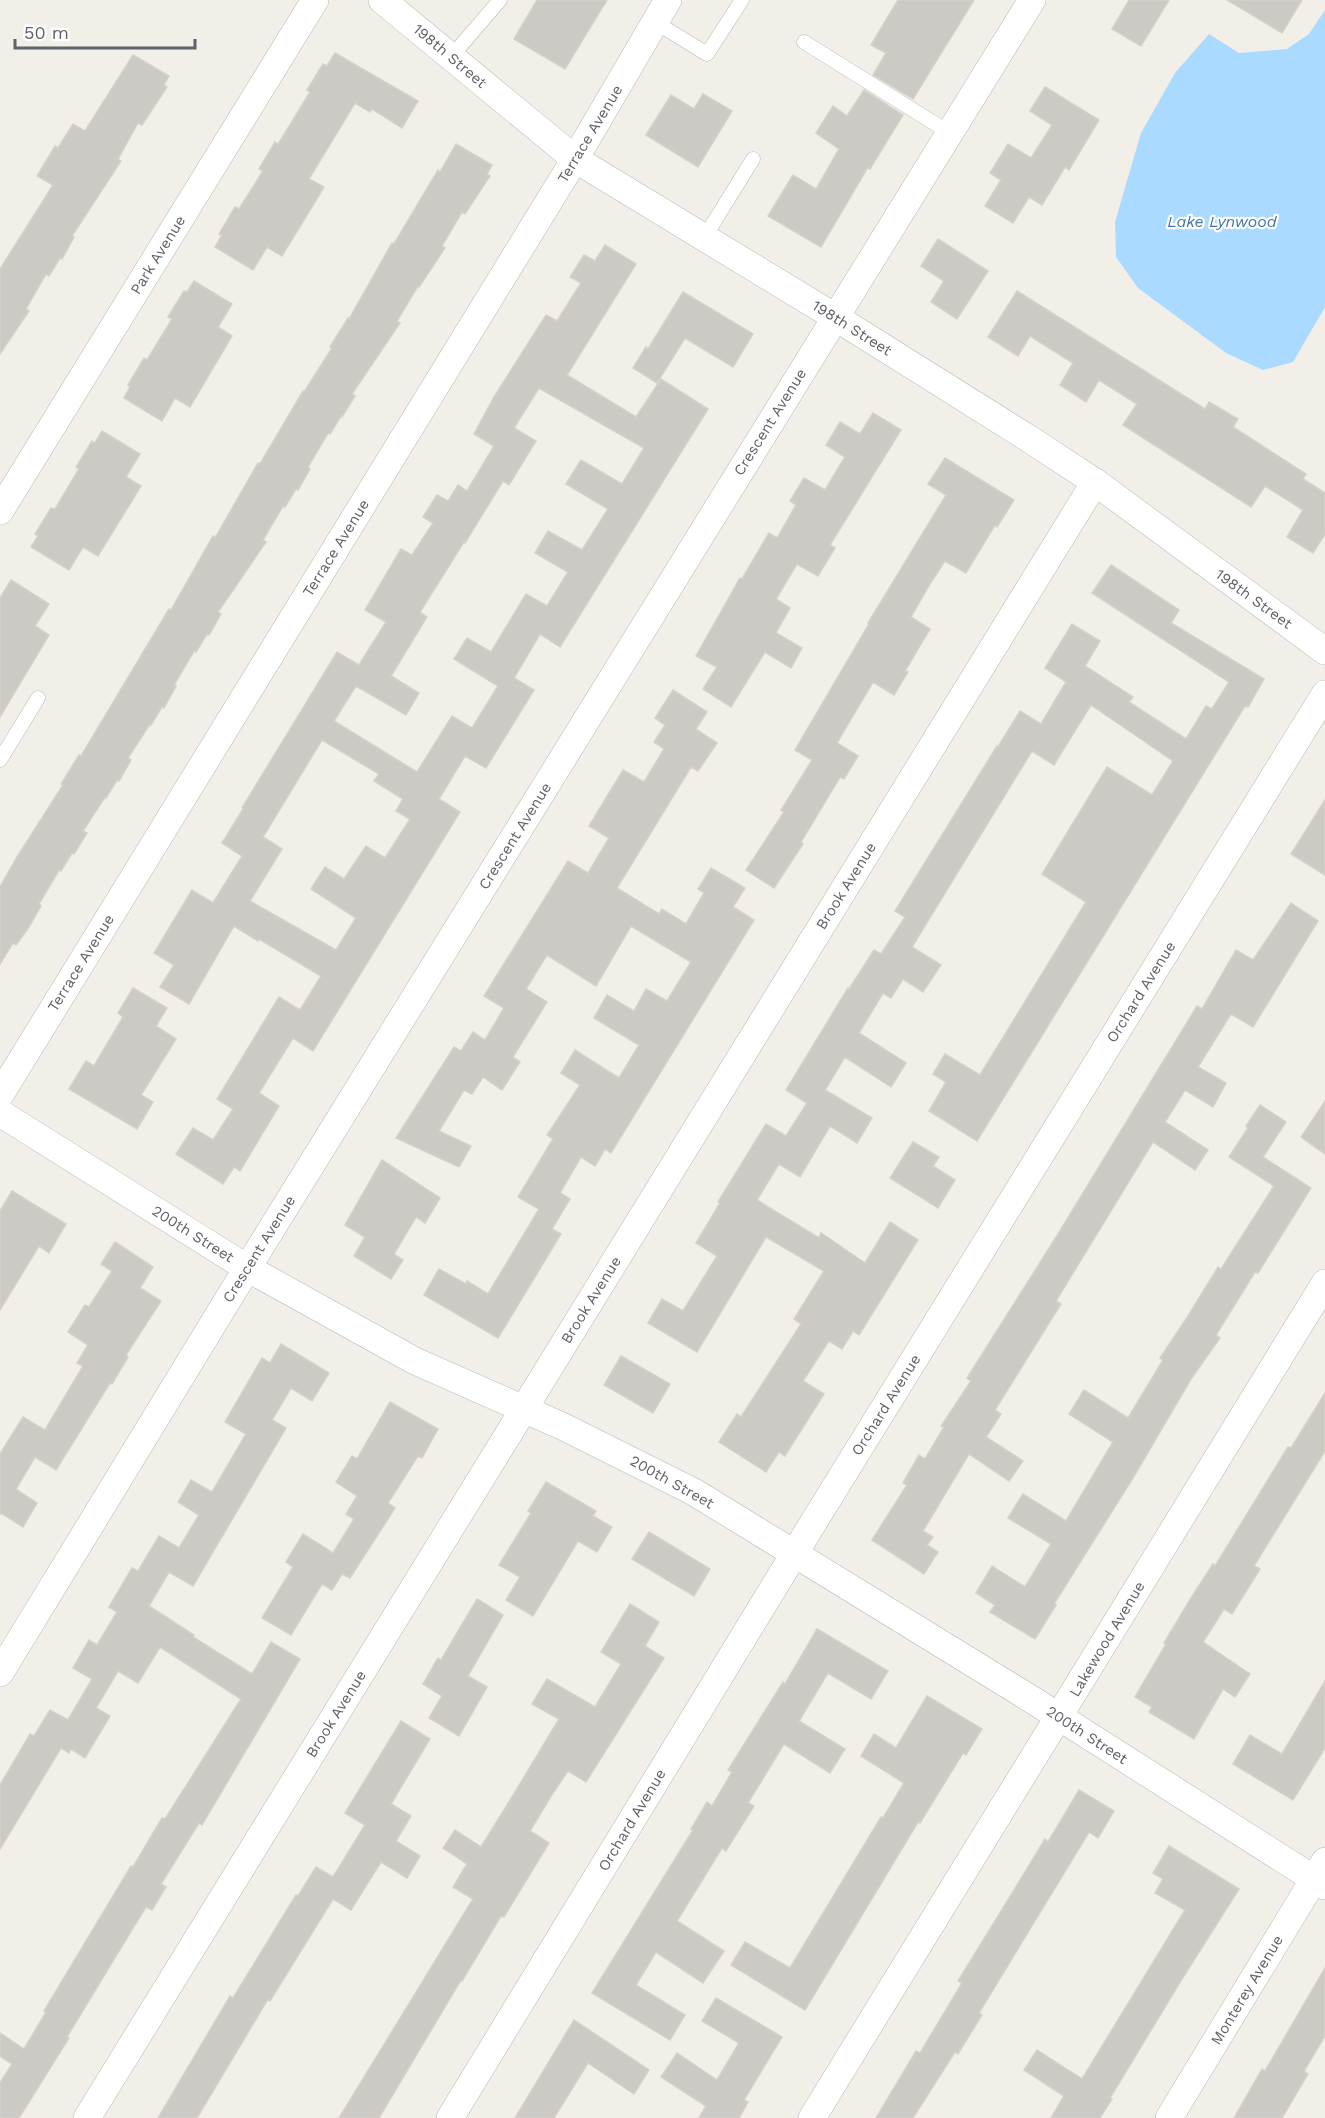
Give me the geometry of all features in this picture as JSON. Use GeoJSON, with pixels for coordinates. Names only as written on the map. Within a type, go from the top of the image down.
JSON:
{"type":"FeatureCollection","features":[{"type":"Feature","properties":{"kind":"street","name":"Park Avenue"},"geometry":{"type":"LineString","coordinates":[[0,511],[315,0]]}},
{"type":"Feature","properties":{"kind":"street","name":"198th Street"},"geometry":{"type":"LineString","coordinates":[[382,0],[575,159],[836,317],[1095,482],[1325,651]]}},
{"type":"Feature","properties":{"kind":"street","name":"Crescent Avenue"},"geometry":{"type":"LineString","coordinates":[[0,1673],[950,133],[1028,2]]}},
{"type":"Feature","properties":{"kind":"street","name":"Terrace Avenue"},"geometry":{"type":"LineString","coordinates":[[0,1095],[575,159],[662,11]]}},
{"type":"Feature","properties":{"kind":"street","name":"Brook Avenue"},"geometry":{"type":"LineString","coordinates":[[87,2118],[1095,482]]}},
{"type":"Feature","properties":{"kind":"street","name":"Orchard Avenue"},"geometry":{"type":"LineString","coordinates":[[450,2118],[795,1553],[1325,694]]}},
{"type":"Feature","properties":{"kind":"street","name":"200th Street"},"geometry":{"type":"LineString","coordinates":[[0,1113],[248,1268],[415,1361],[524,1409],[641,1464],[694,1492],[1321,1876]]}},
{"type":"Feature","properties":{"kind":"street","name":"Lakewood Avenue"},"geometry":{"type":"LineString","coordinates":[[812,2118],[1325,1283]]}},
{"type":"Feature","properties":{"kind":"street","name":"Monterey Avenue"},"geometry":{"type":"LineString","coordinates":[[1169,2118],[1321,1876]]}},
{"type":"Feature","properties":{"kind":"lane"},"geometry":{"type":"LineString","coordinates":[[451,57],[500,0]]}},
{"type":"Feature","properties":{"kind":"lane"},"geometry":{"type":"LineString","coordinates":[[662,11],[707,54],[742,0]]}},
{"type":"Feature","properties":{"kind":"lane"},"geometry":{"type":"LineString","coordinates":[[804,42],[950,133]]}},
{"type":"Feature","properties":{"kind":"lane"},"geometry":{"type":"LineString","coordinates":[[704,238],[753,159]]}},
{"type":"Feature","properties":{"kind":"lane"},"geometry":{"type":"LineString","coordinates":[[1,758],[38,698]]}},
{"type":"Feature","properties":{"kind":"water","name":"Lake Lynwood"},"geometry":{"type":"Polygon","coordinates":[[[1325,10],[1325,307],[1293,362],[1263,370],[1226,353],[1138,288],[1116,257],[1115,222],[1141,133],[1175,73],[1209,34],[1239,53],[1287,49],[1309,34],[1325,10]]]}},
{"type":"Feature","properties":{"kind":"building"},"geometry":{"type":"Polygon","coordinates":[[[537,0],[607,0],[565,69],[514,39],[537,0]]]}},
{"type":"Feature","properties":{"kind":"building"},"geometry":{"type":"Polygon","coordinates":[[[898,0],[974,0],[913,99],[873,75],[886,53],[871,45],[898,0]]]}},
{"type":"Feature","properties":{"kind":"building"},"geometry":{"type":"Polygon","coordinates":[[[1129,0],[1169,0],[1141,46],[1112,29],[1129,0]]]}},
{"type":"Feature","properties":{"kind":"building"},"geometry":{"type":"Polygon","coordinates":[[[1227,0],[1302,0],[1282,33],[1227,0]]]}},
{"type":"Feature","properties":{"kind":"building"},"geometry":{"type":"Polygon","coordinates":[[[335,53],[418,101],[402,128],[372,109],[370,112],[355,103],[309,179],[324,187],[282,256],[267,247],[253,270],[215,247],[222,235],[219,234],[235,207],[239,209],[263,171],[259,169],[275,142],[278,144],[310,92],[307,90],[323,64],[327,66],[335,53]]]}},
{"type":"Feature","properties":{"kind":"building"},"geometry":{"type":"Polygon","coordinates":[[[133,55],[169,76],[164,85],[167,87],[142,125],[138,123],[118,159],[121,161],[72,236],[74,237],[62,259],[60,258],[49,276],[46,274],[26,309],[29,311],[0,354],[0,269],[53,185],[37,176],[55,146],[58,148],[73,124],[85,131],[133,55]]]}},
{"type":"Feature","properties":{"kind":"building"},"geometry":{"type":"Polygon","coordinates":[[[1045,87],[1099,120],[1069,170],[1065,167],[1042,205],[1029,197],[1013,223],[985,206],[1001,180],[990,173],[1008,144],[1031,158],[1052,125],[1030,111],[1045,87]]]}},
{"type":"Feature","properties":{"kind":"building"},"geometry":{"type":"Polygon","coordinates":[[[864,90],[903,115],[870,169],[868,167],[821,247],[768,216],[793,175],[816,189],[839,149],[816,133],[833,106],[847,116],[864,90]]]}},
{"type":"Feature","properties":{"kind":"building"},"geometry":{"type":"Polygon","coordinates":[[[703,94],[732,111],[698,167],[646,135],[671,95],[694,109],[703,94]]]}},
{"type":"Feature","properties":{"kind":"building"},"geometry":{"type":"Polygon","coordinates":[[[456,144],[492,165],[487,174],[490,176],[465,214],[462,212],[442,246],[445,248],[397,321],[400,323],[352,394],[355,396],[342,417],[330,434],[328,433],[308,467],[310,469],[298,490],[296,489],[285,507],[283,506],[263,540],[266,542],[218,612],[221,614],[209,635],[207,634],[196,652],[194,651],[174,685],[176,686],[164,708],[162,707],[128,758],[131,760],[119,781],[117,780],[83,831],[87,833],[74,854],[72,853],[61,871],[59,870],[39,904],[41,906],[29,927],[16,945],[13,943],[0,964],[0,887],[169,609],[171,610],[213,536],[215,538],[258,463],[260,464],[303,391],[332,348],[330,347],[349,319],[392,243],[394,244],[456,144]]]}},
{"type":"Feature","properties":{"kind":"building"},"geometry":{"type":"Polygon","coordinates":[[[938,239],[988,271],[957,319],[931,302],[944,281],[921,266],[938,239]]]}},
{"type":"Feature","properties":{"kind":"building"},"geometry":{"type":"Polygon","coordinates":[[[605,245],[636,264],[567,375],[636,417],[661,379],[708,409],[560,647],[540,634],[514,678],[534,690],[486,768],[465,756],[439,799],[460,812],[313,1051],[293,1038],[259,1093],[279,1106],[240,1171],[234,1167],[223,1184],[176,1154],[193,1128],[213,1140],[233,1109],[217,1099],[279,997],[300,1010],[321,976],[234,926],[189,1004],[160,987],[174,965],[154,953],[192,890],[213,903],[242,856],[222,843],[242,808],[337,652],[359,665],[386,622],[365,610],[401,549],[412,555],[433,523],[423,517],[437,495],[448,501],[458,485],[467,491],[494,446],[474,434],[494,397],[546,315],[557,321],[581,283],[570,277],[584,255],[595,261],[605,245]],[[539,388],[514,428],[536,441],[509,485],[503,481],[420,612],[427,617],[391,676],[419,693],[406,715],[356,686],[334,721],[417,772],[452,716],[472,728],[498,686],[454,659],[467,638],[491,652],[526,594],[547,606],[568,572],[535,553],[548,531],[582,550],[608,509],[566,484],[581,460],[622,484],[644,448],[539,388]],[[322,740],[263,837],[282,849],[250,901],[336,950],[356,918],[311,889],[325,867],[344,879],[366,846],[385,858],[410,819],[396,811],[403,799],[374,781],[379,774],[322,740]]]}},
{"type":"Feature","properties":{"kind":"building"},"geometry":{"type":"Polygon","coordinates":[[[194,281],[232,304],[218,327],[232,336],[190,407],[175,398],[162,421],[124,398],[130,387],[128,385],[144,358],[147,360],[172,319],[168,317],[184,291],[187,292],[194,281]]]}},
{"type":"Feature","properties":{"kind":"building"},"geometry":{"type":"Polygon","coordinates":[[[1017,291],[1205,409],[1209,402],[1238,419],[1233,427],[1306,474],[1303,479],[1325,493],[1325,534],[1313,553],[1287,537],[1303,510],[1265,486],[1251,507],[1123,425],[1137,404],[1099,380],[1086,402],[1060,385],[1073,363],[1030,336],[1018,356],[988,337],[1017,291]]]}},
{"type":"Feature","properties":{"kind":"building"},"geometry":{"type":"Polygon","coordinates":[[[683,292],[753,334],[733,367],[685,338],[657,383],[633,368],[646,347],[648,349],[683,292]]]}},
{"type":"Feature","properties":{"kind":"building"},"geometry":{"type":"Polygon","coordinates":[[[873,413],[901,430],[830,545],[835,548],[818,576],[797,564],[776,599],[790,608],[776,633],[802,648],[791,668],[765,652],[731,707],[703,689],[717,667],[696,656],[740,578],[742,579],[769,533],[777,538],[796,505],[790,501],[804,478],[825,490],[845,457],[826,445],[840,422],[860,434],[873,413]]]}},
{"type":"Feature","properties":{"kind":"building"},"geometry":{"type":"Polygon","coordinates":[[[102,431],[140,454],[126,477],[141,486],[98,556],[83,547],[69,570],[31,547],[38,536],[35,534],[51,508],[55,509],[79,469],[76,467],[92,441],[95,443],[102,431]]]}},
{"type":"Feature","properties":{"kind":"building"},"geometry":{"type":"Polygon","coordinates":[[[945,458],[1014,500],[997,527],[995,525],[966,573],[945,561],[930,584],[911,617],[930,629],[905,671],[908,672],[894,695],[873,682],[837,743],[858,756],[844,779],[840,777],[801,842],[803,844],[774,888],[746,870],[784,812],[781,810],[812,760],[795,750],[868,623],[946,495],[928,484],[945,458]]]}},
{"type":"Feature","properties":{"kind":"building"},"geometry":{"type":"Polygon","coordinates":[[[1111,565],[1179,610],[1171,623],[1264,679],[1248,707],[1245,706],[977,1141],[929,1111],[946,1082],[933,1074],[945,1054],[980,1075],[1086,902],[1042,874],[1107,767],[1152,795],[1173,761],[1091,705],[1054,765],[1032,751],[912,947],[941,965],[923,992],[903,979],[891,998],[883,993],[859,1033],[906,1063],[891,1087],[845,1057],[825,1090],[872,1118],[857,1143],[830,1126],[800,1177],[779,1164],[757,1200],[819,1238],[821,1233],[865,1263],[890,1222],[918,1240],[859,1335],[853,1331],[842,1349],[829,1341],[803,1381],[824,1394],[785,1456],[779,1452],[766,1472],[719,1442],[737,1414],[741,1417],[801,1324],[794,1319],[824,1271],[766,1237],[697,1352],[648,1323],[662,1299],[683,1311],[717,1256],[696,1243],[720,1203],[718,1202],[766,1124],[786,1136],[807,1103],[786,1090],[874,950],[881,954],[905,917],[895,911],[997,746],[1020,711],[1041,724],[1066,682],[1045,668],[1072,624],[1100,641],[1085,666],[1133,697],[1129,702],[1186,739],[1206,706],[1212,709],[1229,682],[1092,593],[1111,565]]]}},
{"type":"Feature","properties":{"kind":"building"},"geometry":{"type":"Polygon","coordinates":[[[11,580],[49,604],[35,626],[49,635],[0,717],[0,598],[11,580]]]}},
{"type":"Feature","properties":{"kind":"building"},"geometry":{"type":"Polygon","coordinates":[[[673,690],[707,712],[696,729],[717,743],[698,771],[691,767],[617,888],[659,914],[662,909],[686,924],[704,893],[698,889],[711,868],[745,888],[733,907],[754,920],[611,1153],[605,1149],[595,1166],[581,1157],[560,1193],[570,1199],[552,1229],[561,1234],[498,1338],[424,1295],[439,1269],[466,1284],[467,1281],[488,1294],[539,1209],[518,1197],[553,1139],[547,1135],[580,1085],[561,1073],[575,1050],[619,1078],[639,1045],[594,1018],[607,995],[634,1011],[646,989],[667,1001],[691,962],[631,926],[596,986],[547,955],[526,989],[547,1002],[513,1057],[520,1062],[502,1090],[483,1077],[472,1094],[464,1090],[439,1131],[471,1146],[459,1167],[396,1138],[454,1047],[461,1051],[473,1032],[485,1040],[504,1008],[484,996],[568,861],[588,873],[609,838],[589,826],[623,770],[644,782],[664,749],[654,742],[665,725],[655,718],[673,690]]]}},
{"type":"Feature","properties":{"kind":"building"},"geometry":{"type":"Polygon","coordinates":[[[1325,800],[1325,875],[1291,854],[1325,800]]]}},
{"type":"Feature","properties":{"kind":"building"},"geometry":{"type":"Polygon","coordinates":[[[1291,903],[1318,921],[1253,1027],[1231,1014],[1198,1067],[1226,1083],[1213,1107],[1185,1090],[1165,1122],[1208,1150],[1195,1170],[1153,1142],[1056,1301],[1061,1304],[995,1410],[1001,1414],[986,1437],[1023,1461],[1009,1481],[969,1454],[923,1531],[933,1537],[927,1545],[938,1552],[924,1574],[872,1540],[907,1485],[903,1483],[919,1455],[925,1459],[944,1427],[941,1426],[971,1381],[967,1378],[1197,1006],[1202,1009],[1236,950],[1253,960],[1291,903]]]}},
{"type":"Feature","properties":{"kind":"building"},"geometry":{"type":"Polygon","coordinates":[[[133,988],[167,1008],[156,1026],[176,1039],[141,1095],[153,1102],[137,1129],[69,1089],[86,1061],[94,1066],[123,1017],[118,1013],[133,988]]]}},
{"type":"Feature","properties":{"kind":"building"},"geometry":{"type":"Polygon","coordinates":[[[1325,1101],[1325,1154],[1301,1137],[1325,1101]]]}},
{"type":"Feature","properties":{"kind":"building"},"geometry":{"type":"Polygon","coordinates":[[[1260,1105],[1286,1122],[1263,1157],[1311,1188],[1216,1335],[1220,1338],[1191,1379],[1035,1639],[990,1612],[995,1605],[976,1593],[992,1566],[1025,1587],[1051,1544],[1008,1518],[1023,1494],[1066,1521],[1113,1442],[1069,1414],[1084,1390],[1128,1418],[1163,1360],[1160,1358],[1218,1267],[1221,1269],[1274,1186],[1229,1157],[1260,1105]]]}},
{"type":"Feature","properties":{"kind":"building"},"geometry":{"type":"Polygon","coordinates":[[[913,1142],[939,1157],[933,1166],[955,1180],[938,1208],[890,1178],[913,1142]]]}},
{"type":"Feature","properties":{"kind":"building"},"geometry":{"type":"Polygon","coordinates":[[[382,1160],[440,1198],[425,1223],[416,1217],[394,1254],[403,1260],[391,1279],[354,1256],[365,1237],[345,1225],[382,1160]]]}},
{"type":"Feature","properties":{"kind":"building"},"geometry":{"type":"Polygon","coordinates":[[[12,1191],[66,1224],[49,1253],[39,1246],[0,1310],[0,1211],[12,1191]]]}},
{"type":"Feature","properties":{"kind":"building"},"geometry":{"type":"Polygon","coordinates":[[[115,1242],[153,1267],[140,1288],[161,1301],[126,1355],[128,1357],[112,1384],[110,1383],[56,1470],[35,1457],[16,1489],[37,1503],[23,1527],[1,1513],[0,1515],[0,1454],[23,1417],[45,1430],[83,1366],[77,1363],[88,1345],[68,1332],[85,1305],[89,1307],[112,1271],[101,1264],[115,1242]]]}},
{"type":"Feature","properties":{"kind":"building"},"geometry":{"type":"Polygon","coordinates":[[[281,1344],[329,1373],[312,1401],[291,1388],[272,1420],[286,1428],[193,1586],[169,1572],[149,1606],[252,1674],[271,1642],[300,1659],[202,1825],[199,1823],[161,1884],[166,1887],[152,1910],[146,1907],[19,2118],[0,2118],[0,2083],[12,2064],[0,2056],[0,2033],[24,2049],[46,2012],[44,2011],[131,1866],[133,1867],[162,1818],[165,1819],[241,1699],[160,1647],[138,1683],[118,1671],[96,1708],[110,1716],[85,1758],[71,1749],[69,1753],[61,1748],[0,1849],[0,1785],[30,1734],[34,1736],[50,1710],[68,1720],[92,1679],[73,1668],[89,1640],[97,1645],[117,1612],[109,1607],[132,1568],[138,1571],[159,1536],[179,1548],[199,1515],[178,1502],[191,1480],[212,1492],[246,1434],[225,1422],[262,1358],[270,1363],[281,1344]]]}},
{"type":"Feature","properties":{"kind":"building"},"geometry":{"type":"Polygon","coordinates":[[[621,1356],[670,1384],[653,1413],[604,1385],[621,1356]]]}},
{"type":"Feature","properties":{"kind":"building"},"geometry":{"type":"Polygon","coordinates":[[[1325,1393],[1325,1451],[1254,1566],[1260,1569],[1232,1614],[1224,1609],[1203,1642],[1250,1674],[1235,1697],[1223,1689],[1194,1739],[1149,1712],[1152,1707],[1135,1697],[1191,1598],[1213,1564],[1215,1566],[1288,1447],[1291,1448],[1325,1393]]]}},
{"type":"Feature","properties":{"kind":"building"},"geometry":{"type":"Polygon","coordinates":[[[390,1402],[438,1429],[422,1458],[418,1456],[388,1503],[395,1508],[350,1578],[342,1574],[332,1590],[322,1584],[291,1635],[262,1618],[293,1567],[286,1562],[303,1534],[333,1553],[354,1519],[346,1514],[357,1496],[336,1482],[352,1456],[357,1459],[390,1402]]]}},
{"type":"Feature","properties":{"kind":"building"},"geometry":{"type":"Polygon","coordinates":[[[546,1482],[596,1511],[593,1516],[612,1527],[597,1552],[578,1541],[533,1616],[506,1600],[520,1577],[499,1565],[531,1513],[528,1511],[546,1482]]]}},
{"type":"Feature","properties":{"kind":"building"},"geometry":{"type":"Polygon","coordinates":[[[649,1532],[710,1569],[694,1596],[632,1559],[649,1532]]]}},
{"type":"Feature","properties":{"kind":"building"},"geometry":{"type":"Polygon","coordinates":[[[477,1599],[503,1615],[468,1676],[487,1687],[459,1736],[429,1718],[442,1696],[423,1684],[438,1658],[441,1660],[477,1599]]]}},
{"type":"Feature","properties":{"kind":"building"},"geometry":{"type":"Polygon","coordinates":[[[630,1604],[659,1622],[645,1646],[664,1658],[586,1782],[568,1771],[553,1793],[530,1831],[549,1843],[504,1917],[501,1916],[461,1980],[379,2118],[339,2118],[473,1899],[453,1887],[467,1864],[443,1848],[455,1830],[481,1847],[515,1792],[559,1719],[532,1704],[547,1679],[595,1707],[621,1664],[601,1652],[630,1604]]]}},
{"type":"Feature","properties":{"kind":"building"},"geometry":{"type":"Polygon","coordinates":[[[817,1629],[888,1671],[871,1699],[828,1673],[799,1721],[845,1749],[830,1773],[784,1744],[748,1803],[754,1806],[726,1851],[722,1848],[677,1921],[724,1951],[703,1983],[656,1952],[636,1985],[685,2015],[670,2040],[592,1993],[693,1830],[691,1829],[707,1802],[712,1806],[732,1772],[728,1770],[783,1682],[785,1684],[817,1629]]]}},
{"type":"Feature","properties":{"kind":"building"},"geometry":{"type":"Polygon","coordinates":[[[1325,1681],[1325,1748],[1293,1800],[1233,1764],[1250,1735],[1282,1754],[1325,1681]]]}},
{"type":"Feature","properties":{"kind":"building"},"geometry":{"type":"Polygon","coordinates":[[[927,1696],[982,1729],[966,1755],[963,1753],[920,1823],[918,1822],[805,2010],[731,1965],[745,1942],[790,1968],[904,1783],[861,1756],[874,1734],[896,1748],[927,1696]]]}},
{"type":"Feature","properties":{"kind":"building"},"geometry":{"type":"Polygon","coordinates":[[[401,1721],[430,1739],[391,1804],[411,1816],[396,1841],[420,1856],[407,1878],[381,1862],[351,1910],[333,1899],[270,2001],[268,1999],[197,2118],[158,2118],[230,1996],[233,1998],[296,1895],[298,1896],[316,1867],[333,1877],[365,1825],[345,1813],[401,1721]]]}},
{"type":"Feature","properties":{"kind":"building"},"geometry":{"type":"Polygon","coordinates":[[[1079,1790],[1114,1811],[1098,1838],[1089,1832],[979,2013],[982,2015],[958,2054],[955,2052],[913,2118],[876,2118],[916,2051],[920,2053],[962,1983],[958,1981],[1045,1839],[1048,1842],[1079,1790]]]}},
{"type":"Feature","properties":{"kind":"building"},"geometry":{"type":"Polygon","coordinates":[[[1169,1846],[1239,1889],[1182,1979],[1100,2118],[1051,2118],[1064,2096],[1024,2070],[1037,2050],[1082,2079],[1185,1910],[1155,1893],[1163,1879],[1153,1873],[1169,1846]]]}},
{"type":"Feature","properties":{"kind":"building"},"geometry":{"type":"Polygon","coordinates":[[[1325,1968],[1325,2036],[1304,2071],[1308,2074],[1282,2118],[1234,2118],[1262,2069],[1265,2071],[1325,1968]]]}},
{"type":"Feature","properties":{"kind":"building"},"geometry":{"type":"Polygon","coordinates":[[[716,1998],[782,2037],[744,2100],[748,2102],[739,2118],[699,2118],[706,2106],[661,2077],[677,2053],[717,2080],[739,2043],[702,2021],[716,1998]]]}},
{"type":"Feature","properties":{"kind":"building"},"geometry":{"type":"Polygon","coordinates":[[[574,2020],[649,2070],[634,2094],[588,2063],[554,2118],[515,2118],[574,2020]]]}}]}
